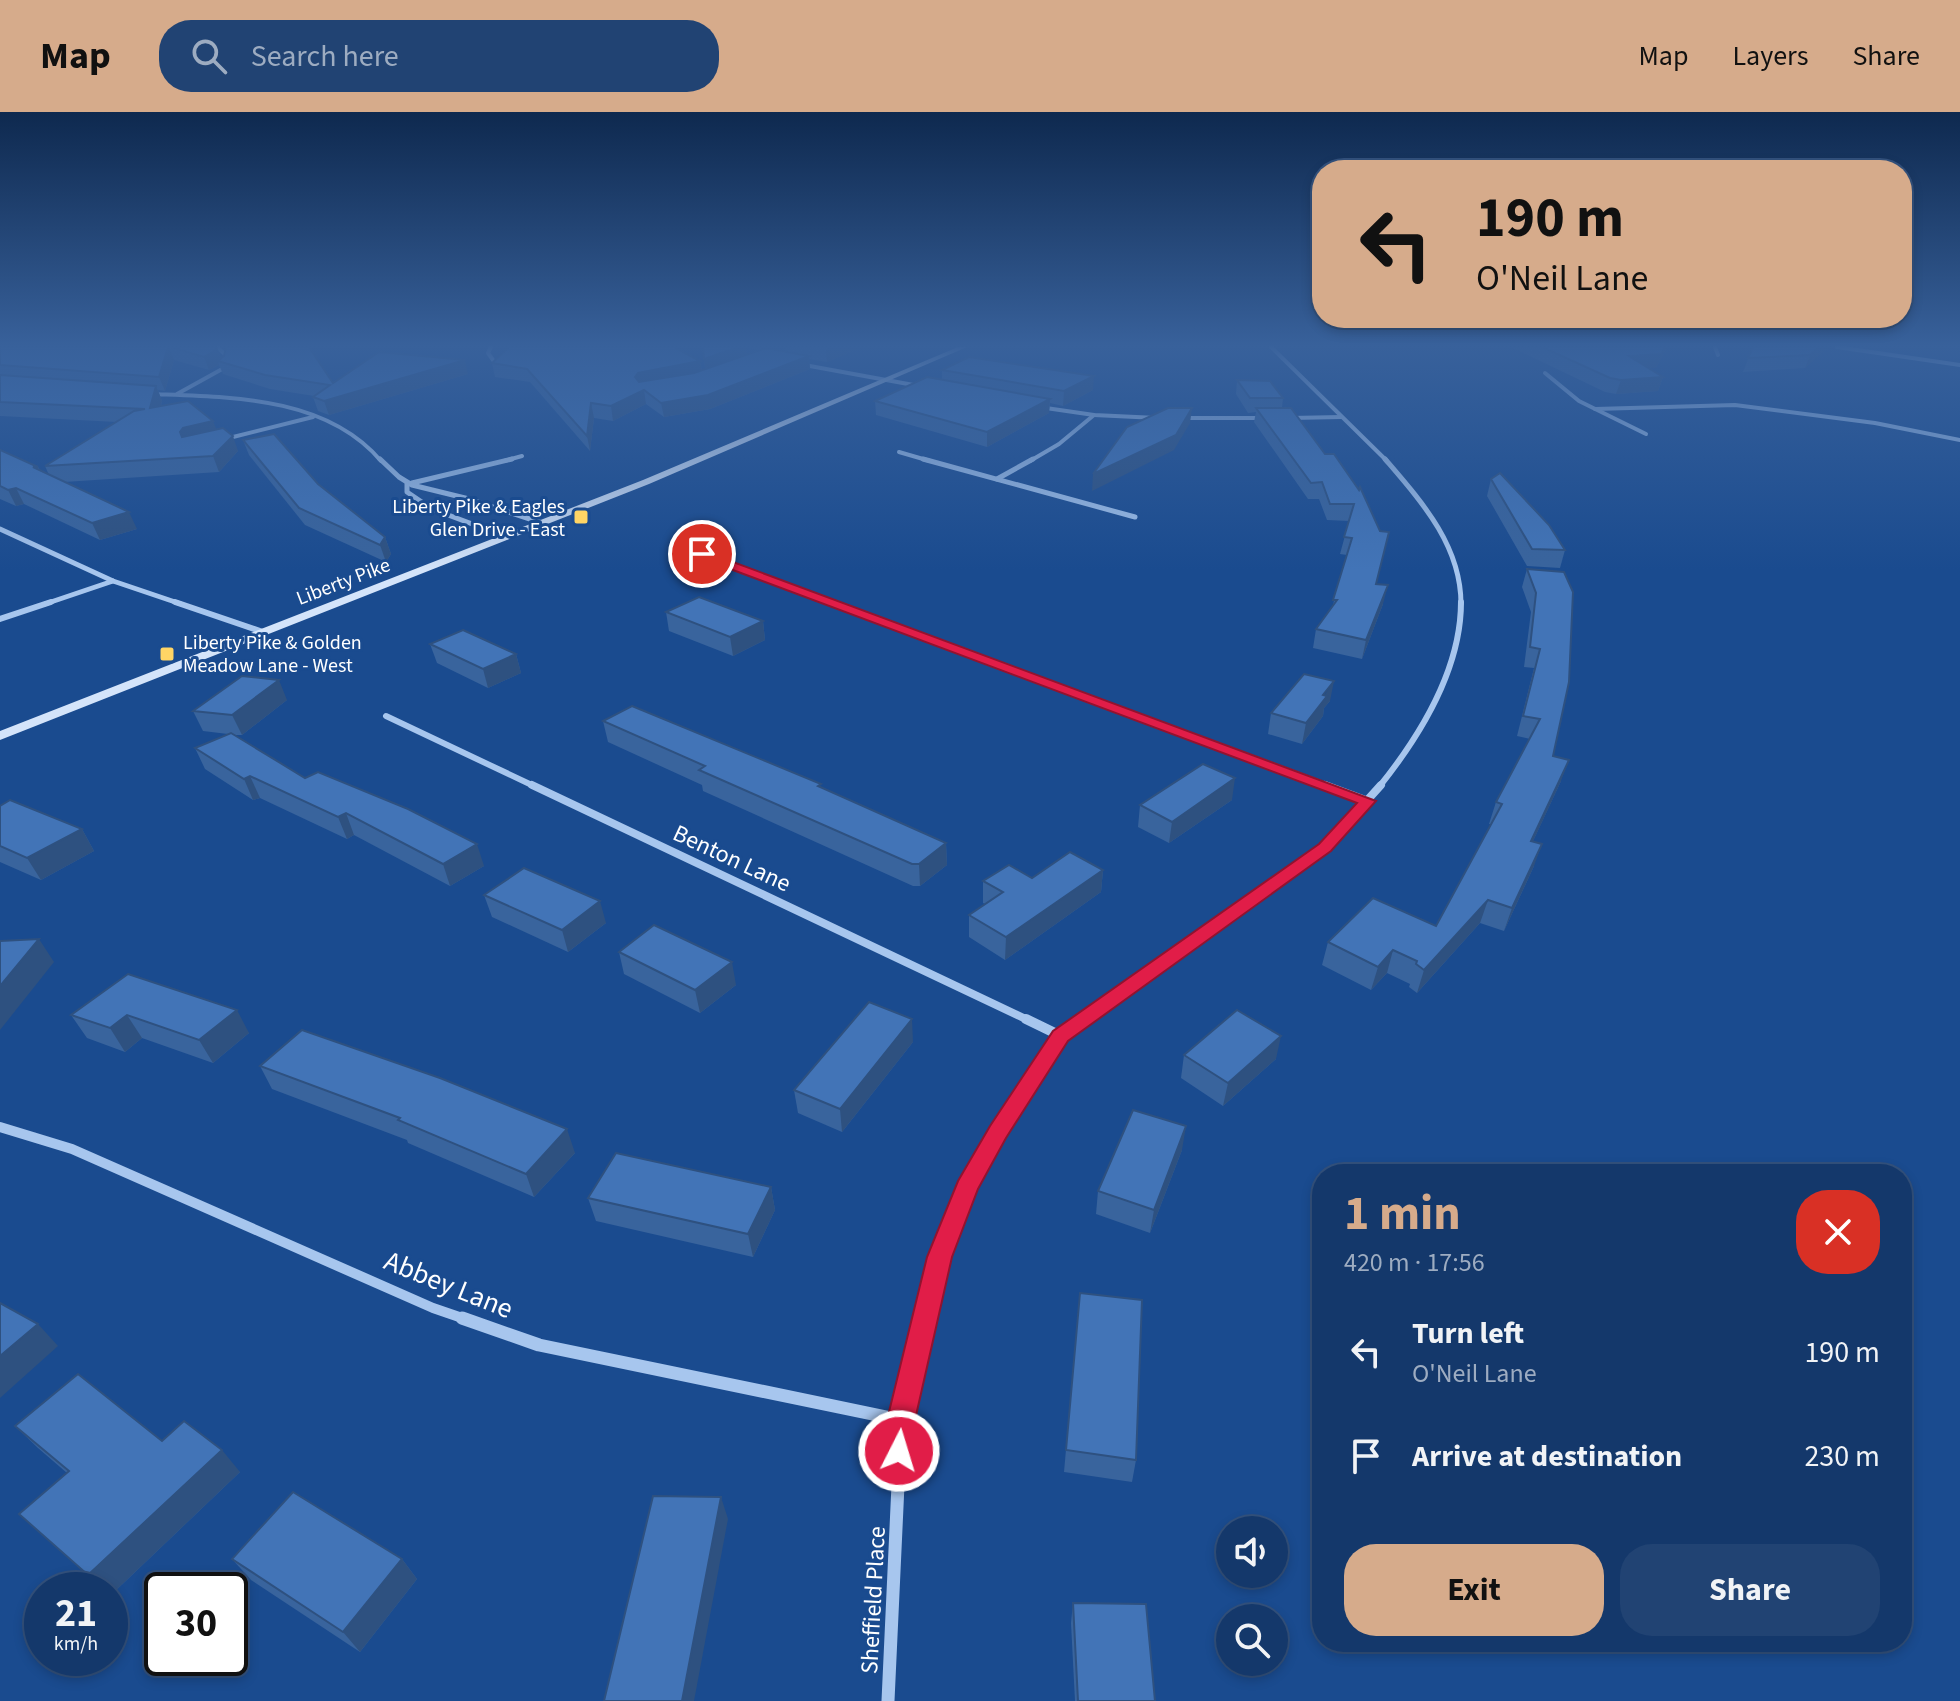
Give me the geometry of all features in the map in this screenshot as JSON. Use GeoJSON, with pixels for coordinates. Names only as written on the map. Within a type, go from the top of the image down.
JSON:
{"type":"FeatureCollection","features":[{"type":"Feature","properties":{"kind":"street"},"geometry":{"type":"LineString","coordinates":[[222,440],[297,421]]}},
{"type":"Feature","properties":{"kind":"street"},"geometry":{"type":"LineString","coordinates":[[325,421],[349,430],[363,440],[374,457],[407,484],[468,499],[542,523]]}},
{"type":"Feature","properties":{"kind":"street","name":"Liberty Pike"},"geometry":{"type":"LineString","coordinates":[[0,736],[794,421]]}},
{"type":"Feature","properties":{"kind":"street"},"geometry":{"type":"LineString","coordinates":[[997,479],[1059,444],[1087,421]]}},
{"type":"Feature","properties":{"kind":"street","name":"Sheffield Place"},"geometry":{"type":"LineString","coordinates":[[888,1701],[901,1420],[939,1257],[966,1188],[998,1132],[1061,1036],[1325,847],[1368,801],[1410,748],[1438,692],[1461,623],[1461,587],[1443,533],[1424,505],[1372,443],[1347,421]]}},
{"type":"Feature","properties":{"kind":"street"},"geometry":{"type":"LineString","coordinates":[[1620,421],[1646,434]]}},
{"type":"Feature","properties":{"kind":"street"},"geometry":{"type":"LineString","coordinates":[[1861,421],[1960,440]]}},
{"type":"Feature","properties":{"kind":"street"},"geometry":{"type":"LineString","coordinates":[[899,452],[1135,517]]}},
{"type":"Feature","properties":{"kind":"street"},"geometry":{"type":"LineString","coordinates":[[407,484],[522,456]]}},
{"type":"Feature","properties":{"kind":"street"},"geometry":{"type":"LineString","coordinates":[[407,484],[407,492],[432,509],[507,537]]}},
{"type":"Feature","properties":{"kind":"street"},"geometry":{"type":"LineString","coordinates":[[0,529],[113,581],[263,632]]}},
{"type":"Feature","properties":{"kind":"street"},"geometry":{"type":"LineString","coordinates":[[702,554],[1368,801]]}},
{"type":"Feature","properties":{"kind":"street"},"geometry":{"type":"LineString","coordinates":[[0,619],[113,581]]}},
{"type":"Feature","properties":{"kind":"street","name":"Benton Lane"},"geometry":{"type":"LineString","coordinates":[[386,716],[1061,1036]]}},
{"type":"Feature","properties":{"kind":"street","name":"Abbey Lane"},"geometry":{"type":"LineString","coordinates":[[0,1127],[72,1149],[433,1308],[539,1345],[901,1420]]}},
{"type":"Feature","properties":{"kind":"building"},"geometry":{"type":"Polygon","coordinates":[[[118,421],[212,421],[183,428],[180,432],[182,437],[223,428],[233,436],[213,456],[45,466],[118,421]]]}},
{"type":"Feature","properties":{"kind":"building"},"geometry":{"type":"Polygon","coordinates":[[[574,421],[589,421],[587,436],[574,421]]]}},
{"type":"Feature","properties":{"kind":"building"},"geometry":{"type":"Polygon","coordinates":[[[948,421],[1008,421],[987,432],[948,421]]]}},
{"type":"Feature","properties":{"kind":"building"},"geometry":{"type":"Polygon","coordinates":[[[1140,421],[1184,421],[1176,435],[1093,474],[1127,427],[1140,421]]]}},
{"type":"Feature","properties":{"kind":"building"},"geometry":{"type":"Polygon","coordinates":[[[1266,421],[1301,421],[1325,454],[1334,454],[1359,490],[1360,487],[1380,531],[1389,532],[1376,584],[1388,585],[1366,640],[1316,629],[1337,600],[1333,600],[1352,538],[1344,537],[1354,504],[1330,504],[1322,482],[1311,483],[1266,421]]]}},
{"type":"Feature","properties":{"kind":"building"},"geometry":{"type":"Polygon","coordinates":[[[274,434],[318,484],[385,537],[380,545],[299,508],[243,440],[274,434]]]}},
{"type":"Feature","properties":{"kind":"building"},"geometry":{"type":"Polygon","coordinates":[[[0,450],[129,512],[92,523],[16,488],[8,490],[0,486],[0,450]]]}},
{"type":"Feature","properties":{"kind":"building"},"geometry":{"type":"Polygon","coordinates":[[[1500,473],[1549,525],[1565,550],[1532,549],[1491,479],[1500,473]]]}},
{"type":"Feature","properties":{"kind":"building"},"geometry":{"type":"Polygon","coordinates":[[[1527,569],[1564,572],[1573,592],[1569,682],[1553,756],[1569,760],[1531,841],[1542,844],[1512,908],[1488,900],[1424,970],[1416,964],[1417,961],[1393,950],[1378,967],[1328,942],[1373,898],[1436,926],[1502,804],[1496,802],[1540,719],[1523,716],[1540,649],[1530,647],[1536,593],[1527,569]]]}},
{"type":"Feature","properties":{"kind":"building"},"geometry":{"type":"Polygon","coordinates":[[[699,597],[763,621],[730,637],[666,612],[699,597]]]}},
{"type":"Feature","properties":{"kind":"building"},"geometry":{"type":"Polygon","coordinates":[[[463,630],[516,654],[483,669],[430,644],[463,630]]]}},
{"type":"Feature","properties":{"kind":"building"},"geometry":{"type":"Polygon","coordinates":[[[1304,674],[1334,681],[1323,695],[1327,696],[1306,723],[1271,713],[1304,674]]]}},
{"type":"Feature","properties":{"kind":"building"},"geometry":{"type":"Polygon","coordinates":[[[242,676],[279,680],[232,715],[193,711],[242,676]]]}},
{"type":"Feature","properties":{"kind":"building"},"geometry":{"type":"Polygon","coordinates":[[[632,706],[821,784],[818,786],[946,843],[919,864],[912,864],[699,770],[705,766],[603,721],[632,706]]]}},
{"type":"Feature","properties":{"kind":"building"},"geometry":{"type":"Polygon","coordinates":[[[231,733],[305,778],[318,772],[408,809],[477,844],[443,864],[346,813],[338,817],[250,776],[244,779],[195,748],[231,733]]]}},
{"type":"Feature","properties":{"kind":"building"},"geometry":{"type":"Polygon","coordinates":[[[1203,764],[1235,778],[1172,822],[1140,805],[1203,764]]]}},
{"type":"Feature","properties":{"kind":"building"},"geometry":{"type":"Polygon","coordinates":[[[10,800],[82,829],[27,858],[0,846],[0,806],[10,800]]]}},
{"type":"Feature","properties":{"kind":"building"},"geometry":{"type":"Polygon","coordinates":[[[1070,852],[1103,870],[1006,937],[969,915],[1003,892],[983,881],[1009,865],[1032,878],[1070,852]]]}},
{"type":"Feature","properties":{"kind":"building"},"geometry":{"type":"Polygon","coordinates":[[[524,868],[600,901],[562,930],[484,895],[524,868]]]}},
{"type":"Feature","properties":{"kind":"building"},"geometry":{"type":"Polygon","coordinates":[[[654,925],[732,962],[695,990],[619,952],[654,925]]]}},
{"type":"Feature","properties":{"kind":"building"},"geometry":{"type":"Polygon","coordinates":[[[39,939],[0,986],[0,941],[39,939]]]}},
{"type":"Feature","properties":{"kind":"building"},"geometry":{"type":"Polygon","coordinates":[[[128,974],[237,1010],[199,1040],[127,1015],[110,1028],[71,1015],[128,974]]]}},
{"type":"Feature","properties":{"kind":"building"},"geometry":{"type":"Polygon","coordinates":[[[869,1002],[912,1019],[840,1109],[794,1090],[869,1002]]]}},
{"type":"Feature","properties":{"kind":"building"},"geometry":{"type":"Polygon","coordinates":[[[1237,1010],[1281,1036],[1228,1083],[1184,1055],[1237,1010]]]}},
{"type":"Feature","properties":{"kind":"building"},"geometry":{"type":"Polygon","coordinates":[[[302,1030],[440,1078],[567,1129],[526,1174],[398,1120],[400,1118],[260,1066],[302,1030]]]}},
{"type":"Feature","properties":{"kind":"building"},"geometry":{"type":"Polygon","coordinates":[[[1133,1110],[1186,1126],[1154,1210],[1098,1191],[1133,1110]]]}},
{"type":"Feature","properties":{"kind":"building"},"geometry":{"type":"Polygon","coordinates":[[[616,1153],[771,1187],[748,1234],[588,1198],[616,1153]]]}},
{"type":"Feature","properties":{"kind":"building"},"geometry":{"type":"Polygon","coordinates":[[[1080,1293],[1142,1300],[1136,1460],[1066,1450],[1080,1293]]]}},
{"type":"Feature","properties":{"kind":"building"},"geometry":{"type":"Polygon","coordinates":[[[0,1303],[38,1324],[0,1356],[0,1303]]]}},
{"type":"Feature","properties":{"kind":"building"},"geometry":{"type":"Polygon","coordinates":[[[78,1374],[162,1441],[184,1421],[222,1450],[91,1572],[85,1572],[19,1514],[69,1471],[15,1426],[78,1374]]]}},
{"type":"Feature","properties":{"kind":"building"},"geometry":{"type":"Polygon","coordinates":[[[293,1492],[402,1559],[343,1632],[232,1559],[293,1492]]]}},
{"type":"Feature","properties":{"kind":"building"},"geometry":{"type":"Polygon","coordinates":[[[653,1496],[721,1497],[682,1701],[604,1701],[653,1496]]]}},
{"type":"Feature","properties":{"kind":"building"},"geometry":{"type":"Polygon","coordinates":[[[1073,1603],[1146,1604],[1155,1701],[1078,1701],[1073,1603]]]}},
{"type":"Feature","properties":{"kind":"place","name":"Liberty Pike & Eagles Glen Drive - East"},"geometry":{"type":"Point","coordinates":[581,517]}},
{"type":"Feature","properties":{"kind":"place","name":"Liberty Pike & Golden Meadow Lane - West"},"geometry":{"type":"Point","coordinates":[167,654]}},
{"type":"Feature","properties":{"kind":"route"},"geometry":{"type":"LineString","coordinates":[[702,554],[1368,801],[1325,847],[1061,1036],[998,1132],[966,1188],[939,1257],[901,1420],[899,1451]]}}]}
